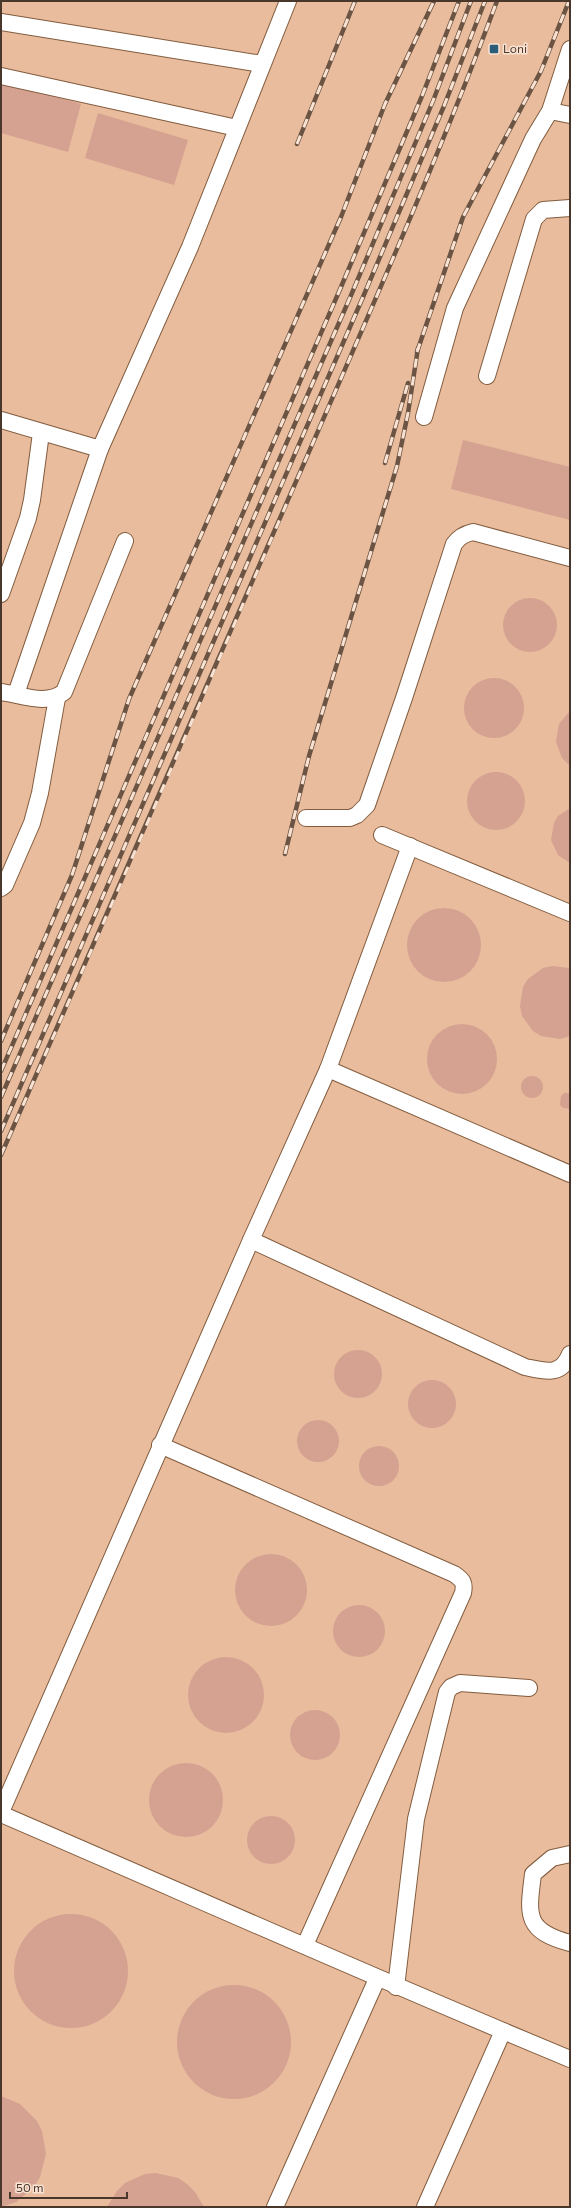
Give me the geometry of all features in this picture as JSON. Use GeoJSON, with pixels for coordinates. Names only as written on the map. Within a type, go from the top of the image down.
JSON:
{"type":"FeatureCollection","features":[{"type":"Feature","properties":{"kind":"street"},"geometry":{"type":"LineString","coordinates":[[125,542],[64,692],[57,698],[43,700],[9,693],[100,449],[190,247],[236,128],[288,1]]}},
{"type":"Feature","properties":{"kind":"street"},"geometry":{"type":"LineString","coordinates":[[1,22],[262,64]]}},
{"type":"Feature","properties":{"kind":"street"},"geometry":{"type":"LineString","coordinates":[[424,417],[455,308],[533,139],[550,110],[570,49]]}},
{"type":"Feature","properties":{"kind":"street"},"geometry":{"type":"LineString","coordinates":[[1,76],[236,128]]}},
{"type":"Feature","properties":{"kind":"street"},"geometry":{"type":"LineString","coordinates":[[550,110],[570,115]]}},
{"type":"Feature","properties":{"kind":"street"},"geometry":{"type":"LineString","coordinates":[[487,376],[534,219],[543,210],[570,208]]}},
{"type":"Feature","properties":{"kind":"street"},"geometry":{"type":"LineString","coordinates":[[1,420],[41,433],[100,449]]}},
{"type":"Feature","properties":{"kind":"street"},"geometry":{"type":"LineString","coordinates":[[1,594],[28,518],[32,500],[41,433]]}},
{"type":"Feature","properties":{"kind":"street"},"geometry":{"type":"LineString","coordinates":[[306,818],[350,818],[357,815],[367,804],[404,698],[454,544],[458,538],[465,533],[473,532],[570,558]]}},
{"type":"Feature","properties":{"kind":"street"},"geometry":{"type":"LineString","coordinates":[[2,881],[32,823],[40,793],[57,698]]}},
{"type":"Feature","properties":{"kind":"street"},"geometry":{"type":"LineString","coordinates":[[382,835],[570,913]]}},
{"type":"Feature","properties":{"kind":"street"},"geometry":{"type":"LineString","coordinates":[[410,846],[328,1068],[250,1240],[160,1445],[1,1813],[305,1945],[377,1979],[570,2059]]}},
{"type":"Feature","properties":{"kind":"street"},"geometry":{"type":"LineString","coordinates":[[328,1068],[570,1174]]}},
{"type":"Feature","properties":{"kind":"street"},"geometry":{"type":"LineString","coordinates":[[250,1240],[525,1367],[544,1370],[557,1370],[566,1365],[570,1354]]}},
{"type":"Feature","properties":{"kind":"street"},"geometry":{"type":"LineString","coordinates":[[160,1445],[454,1574],[462,1579],[465,1585],[463,1593],[305,1945]]}},
{"type":"Feature","properties":{"kind":"street"},"geometry":{"type":"LineString","coordinates":[[396,1987],[416,1819],[447,1692],[451,1687],[460,1683],[529,1688]]}},
{"type":"Feature","properties":{"kind":"street"},"geometry":{"type":"LineString","coordinates":[[570,1854],[552,1858],[533,1874],[529,1904],[531,1921],[544,1932],[570,1942]]}},
{"type":"Feature","properties":{"kind":"street"},"geometry":{"type":"LineString","coordinates":[[275,2207],[377,1979]]}},
{"type":"Feature","properties":{"kind":"street"},"geometry":{"type":"LineString","coordinates":[[425,2207],[503,2031]]}},
{"type":"Feature","properties":{"kind":"building"},"geometry":{"type":"Polygon","coordinates":[[[1,82],[81,104],[68,152],[1,133],[1,82]]]}},
{"type":"Feature","properties":{"kind":"building"},"geometry":{"type":"Polygon","coordinates":[[[98,113],[188,140],[174,185],[85,158],[98,113]]]}},
{"type":"Feature","properties":{"kind":"building"},"geometry":{"type":"Polygon","coordinates":[[[463,440],[570,467],[570,520],[451,489],[463,440]]]}},
{"type":"Feature","properties":{"kind":"building"},"geometry":{"type":"Polygon","coordinates":[[[525,598],[535,598],[545,602],[553,610],[557,620],[557,630],[553,640],[545,648],[535,652],[525,652],[515,648],[507,640],[503,630],[503,620],[507,610],[515,602],[525,598]]]}},
{"type":"Feature","properties":{"kind":"building"},"geometry":{"type":"Polygon","coordinates":[[[494,678],[511,683],[519,691],[524,708],[519,725],[511,733],[494,738],[477,733],[469,725],[464,708],[469,691],[477,683],[494,678]]]}},
{"type":"Feature","properties":{"kind":"building"},"geometry":{"type":"Polygon","coordinates":[[[570,711],[570,766],[562,758],[556,742],[559,724],[570,711]]]}},
{"type":"Feature","properties":{"kind":"building"},"geometry":{"type":"Polygon","coordinates":[[[490,772],[502,772],[517,780],[525,795],[525,807],[517,822],[502,830],[490,830],[475,822],[467,807],[467,795],[475,780],[490,772]]]}},
{"type":"Feature","properties":{"kind":"building"},"geometry":{"type":"Polygon","coordinates":[[[570,808],[570,863],[558,855],[551,840],[554,823],[558,816],[570,808]]]}},
{"type":"Feature","properties":{"kind":"building"},"geometry":{"type":"Polygon","coordinates":[[[437,908],[451,908],[465,914],[475,924],[481,938],[479,959],[475,966],[465,976],[451,982],[437,982],[423,976],[413,966],[407,952],[407,938],[413,924],[423,914],[437,908]]]}},
{"type":"Feature","properties":{"kind":"building"},"geometry":{"type":"Polygon","coordinates":[[[552,966],[570,968],[570,1036],[560,1039],[541,1036],[533,1031],[522,1016],[520,1006],[523,987],[528,979],[543,968],[552,966]]]}},
{"type":"Feature","properties":{"kind":"building"},"geometry":{"type":"Polygon","coordinates":[[[462,1024],[475,1027],[487,1034],[494,1046],[497,1059],[494,1072],[487,1084],[475,1091],[462,1094],[449,1091],[437,1084],[430,1072],[427,1059],[430,1046],[437,1034],[449,1027],[462,1024]]]}},
{"type":"Feature","properties":{"kind":"building"},"geometry":{"type":"Polygon","coordinates":[[[532,1076],[540,1079],[543,1087],[540,1095],[532,1098],[524,1095],[521,1087],[524,1079],[532,1076]]]}},
{"type":"Feature","properties":{"kind":"building"},"geometry":{"type":"Polygon","coordinates":[[[564,1093],[570,1093],[570,1109],[563,1108],[560,1105],[561,1096],[564,1093]]]}},
{"type":"Feature","properties":{"kind":"building"},"geometry":{"type":"Polygon","coordinates":[[[353,1350],[363,1350],[375,1357],[382,1369],[382,1379],[375,1391],[363,1398],[353,1398],[345,1394],[338,1387],[334,1379],[334,1369],[338,1361],[345,1354],[353,1350]]]}},
{"type":"Feature","properties":{"kind":"building"},"geometry":{"type":"Polygon","coordinates":[[[427,1380],[437,1380],[449,1387],[456,1399],[456,1409],[449,1421],[437,1428],[427,1428],[419,1424],[412,1417],[408,1409],[408,1399],[412,1391],[419,1384],[427,1380]]]}},
{"type":"Feature","properties":{"kind":"building"},"geometry":{"type":"Polygon","coordinates":[[[314,1420],[322,1420],[330,1423],[336,1429],[339,1441],[336,1453],[330,1459],[322,1462],[314,1462],[306,1459],[300,1453],[297,1445],[297,1437],[300,1429],[306,1423],[314,1420]]]}},
{"type":"Feature","properties":{"kind":"building"},"geometry":{"type":"Polygon","coordinates":[[[383,1446],[390,1449],[396,1455],[399,1466],[398,1474],[390,1483],[383,1486],[375,1486],[368,1483],[360,1474],[359,1462],[362,1455],[371,1447],[383,1446]]]}},
{"type":"Feature","properties":{"kind":"building"},"geometry":{"type":"Polygon","coordinates":[[[271,1554],[285,1557],[297,1564],[304,1576],[307,1590],[304,1604],[297,1616],[285,1623],[271,1626],[257,1623],[245,1616],[238,1604],[235,1590],[238,1576],[245,1564],[257,1557],[271,1554]]]}},
{"type":"Feature","properties":{"kind":"building"},"geometry":{"type":"Polygon","coordinates":[[[359,1605],[373,1609],[381,1617],[385,1631],[381,1645],[373,1653],[359,1657],[345,1653],[337,1645],[333,1631],[337,1617],[345,1609],[359,1605]]]}},
{"type":"Feature","properties":{"kind":"building"},"geometry":{"type":"Polygon","coordinates":[[[226,1657],[240,1660],[253,1668],[261,1681],[264,1695],[261,1709],[253,1722],[240,1730],[226,1733],[212,1730],[199,1722],[191,1709],[188,1695],[191,1681],[199,1668],[212,1660],[226,1657]]]}},
{"type":"Feature","properties":{"kind":"building"},"geometry":{"type":"Polygon","coordinates":[[[315,1710],[324,1712],[333,1717],[338,1726],[340,1735],[338,1744],[333,1753],[324,1758],[315,1760],[306,1758],[297,1753],[292,1744],[290,1735],[292,1726],[297,1717],[306,1712],[315,1710]]]}},
{"type":"Feature","properties":{"kind":"building"},"geometry":{"type":"Polygon","coordinates":[[[186,1763],[207,1769],[217,1779],[223,1800],[217,1821],[207,1831],[186,1837],[165,1831],[155,1821],[149,1800],[155,1779],[165,1769],[186,1763]]]}},
{"type":"Feature","properties":{"kind":"building"},"geometry":{"type":"Polygon","coordinates":[[[271,1816],[280,1818],[288,1823],[293,1831],[295,1840],[293,1849],[288,1857],[280,1862],[271,1864],[262,1862],[254,1857],[249,1849],[247,1840],[249,1831],[254,1823],[262,1818],[271,1816]]]}},
{"type":"Feature","properties":{"kind":"building"},"geometry":{"type":"Polygon","coordinates":[[[71,1914],[93,1918],[111,1931],[124,1949],[128,1971],[124,1993],[111,2011],[93,2024],[71,2028],[49,2024],[31,2011],[18,1993],[14,1971],[18,1949],[31,1931],[49,1918],[71,1914]]]}},
{"type":"Feature","properties":{"kind":"building"},"geometry":{"type":"Polygon","coordinates":[[[234,1985],[256,1989],[274,2002],[287,2020],[291,2042],[287,2064],[274,2082],[256,2095],[234,2099],[212,2095],[194,2082],[181,2064],[177,2042],[181,2020],[194,2002],[212,1989],[234,1985]]]}},
{"type":"Feature","properties":{"kind":"building"},"geometry":{"type":"Polygon","coordinates":[[[1,2096],[20,2104],[37,2121],[42,2131],[46,2154],[40,2177],[34,2187],[16,2202],[1,2207],[1,2096]]]}},
{"type":"Feature","properties":{"kind":"building"},"geometry":{"type":"Polygon","coordinates":[[[156,2173],[178,2178],[187,2184],[195,2192],[204,2207],[107,2207],[117,2191],[125,2183],[145,2174],[156,2173]]]}},
{"type":"Feature","properties":{"kind":"railway"},"geometry":{"type":"LineString","coordinates":[[297,144],[355,1]]}},
{"type":"Feature","properties":{"kind":"railway"},"geometry":{"type":"LineString","coordinates":[[1,1041],[72,875],[129,699],[341,217],[385,104],[434,1]]}},
{"type":"Feature","properties":{"kind":"railway"},"geometry":{"type":"LineString","coordinates":[[1,1071],[341,287],[422,96],[459,1]]}},
{"type":"Feature","properties":{"kind":"railway"},"geometry":{"type":"LineString","coordinates":[[1,1097],[352,293],[433,101],[471,1]]}},
{"type":"Feature","properties":{"kind":"railway"},"geometry":{"type":"LineString","coordinates":[[1,1131],[363,297],[444,106],[485,1]]}},
{"type":"Feature","properties":{"kind":"railway"},"geometry":{"type":"LineString","coordinates":[[1,1155],[192,722],[379,290],[452,117],[497,1]]}},
{"type":"Feature","properties":{"kind":"railway"},"geometry":{"type":"LineString","coordinates":[[417,352],[463,217],[541,71],[569,1]]}},
{"type":"Feature","properties":{"kind":"railway"},"geometry":{"type":"LineString","coordinates":[[285,854],[309,756],[397,466],[408,413],[418,348]]}},
{"type":"Feature","properties":{"kind":"railway"},"geometry":{"type":"LineString","coordinates":[[385,463],[408,383]]}},
{"type":"Feature","properties":{"kind":"place","name":"Loni"},"geometry":{"type":"Point","coordinates":[494,49]}}]}
